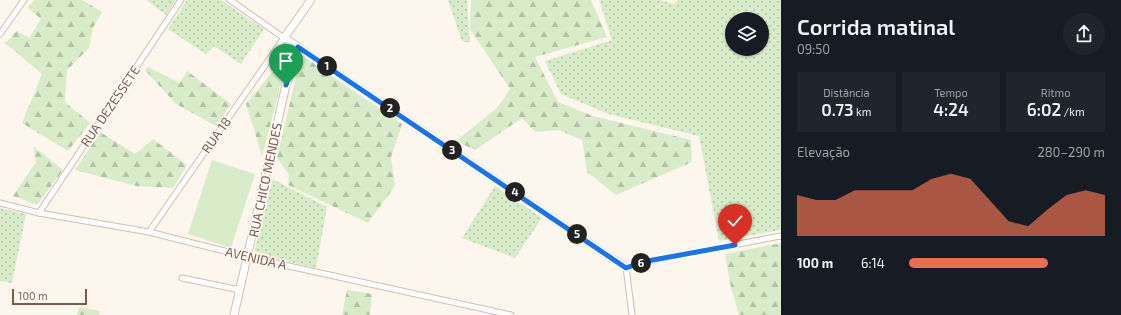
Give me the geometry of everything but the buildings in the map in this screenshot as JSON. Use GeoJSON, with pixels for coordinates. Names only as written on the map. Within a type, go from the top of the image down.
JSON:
{"type":"FeatureCollection","features":[{"type":"Feature","properties":{"kind":"main road"},"geometry":{"type":"LineString","coordinates":[[298,47],[284,38],[311,0]]}},
{"type":"Feature","properties":{"kind":"main road","name":"RUA CHICO MENDES"},"geometry":{"type":"LineString","coordinates":[[234,315],[286,85],[298,47]]}},
{"type":"Feature","properties":{"kind":"street"},"geometry":{"type":"LineString","coordinates":[[0,34],[24,0]]}},
{"type":"Feature","properties":{"kind":"street","name":"RUA DEZESSETE"},"geometry":{"type":"LineString","coordinates":[[39,213],[181,0]]}},
{"type":"Feature","properties":{"kind":"street"},"geometry":{"type":"LineString","coordinates":[[230,0],[284,38]]}},
{"type":"Feature","properties":{"kind":"street","name":"RUA 18"},"geometry":{"type":"LineString","coordinates":[[148,232],[284,38]]}},
{"type":"Feature","properties":{"kind":"street"},"geometry":{"type":"LineString","coordinates":[[298,47],[626,268],[632,315]]}},
{"type":"Feature","properties":{"kind":"street","name":"AVENIDA A"},"geometry":{"type":"LineString","coordinates":[[0,203],[39,213],[148,232],[248,257],[511,315]]}},
{"type":"Feature","properties":{"kind":"street"},"geometry":{"type":"LineString","coordinates":[[626,268],[642,262],[781,236]]}},
{"type":"Feature","properties":{"kind":"street"},"geometry":{"type":"LineString","coordinates":[[182,278],[240,290]]}},
{"type":"Feature","properties":{"kind":"green space"},"geometry":{"type":"Polygon","coordinates":[[[34,0],[82,0],[102,12],[93,28],[89,48],[67,70],[65,102],[90,123],[68,151],[22,123],[42,74],[5,43],[17,31],[29,38],[41,19],[28,8],[34,0]]]}},
{"type":"Feature","properties":{"kind":"green space"},"geometry":{"type":"Polygon","coordinates":[[[146,0],[176,0],[166,15],[146,0]]]}},
{"type":"Feature","properties":{"kind":"green space"},"geometry":{"type":"Polygon","coordinates":[[[187,0],[221,0],[264,29],[241,64],[214,46],[206,54],[168,29],[187,0]]]}},
{"type":"Feature","properties":{"kind":"green space"},"geometry":{"type":"Polygon","coordinates":[[[448,0],[467,0],[470,43],[462,41],[448,0]]]}},
{"type":"Feature","properties":{"kind":"green space"},"geometry":{"type":"Polygon","coordinates":[[[471,0],[591,0],[607,37],[535,57],[558,102],[593,116],[691,140],[692,162],[616,195],[587,172],[582,140],[559,130],[535,132],[522,118],[475,150],[456,141],[498,107],[510,89],[470,29],[471,0]]]}},
{"type":"Feature","properties":{"kind":"green space"},"geometry":{"type":"Polygon","coordinates":[[[599,0],[661,0],[674,4],[678,0],[781,0],[781,230],[719,241],[699,136],[608,114],[561,94],[545,61],[612,40],[599,0]]]}},
{"type":"Feature","properties":{"kind":"green space"},"geometry":{"type":"Polygon","coordinates":[[[290,50],[262,156],[246,104],[290,50]]]}},
{"type":"Feature","properties":{"kind":"green space"},"geometry":{"type":"Polygon","coordinates":[[[301,55],[402,124],[391,157],[395,186],[368,223],[288,185],[289,175],[277,158],[301,55]]]}},
{"type":"Feature","properties":{"kind":"green space"},"geometry":{"type":"Polygon","coordinates":[[[148,67],[180,83],[187,71],[231,104],[216,126],[176,104],[145,70],[148,67]]]}},
{"type":"Feature","properties":{"kind":"green space"},"geometry":{"type":"Polygon","coordinates":[[[100,132],[135,154],[153,139],[187,165],[173,188],[136,186],[75,170],[100,132]]]}},
{"type":"Feature","properties":{"kind":"green space"},"geometry":{"type":"Polygon","coordinates":[[[33,146],[63,170],[37,205],[13,196],[36,162],[33,146]]]}},
{"type":"Feature","properties":{"kind":"green space"},"geometry":{"type":"Polygon","coordinates":[[[212,160],[255,174],[231,248],[188,234],[212,160]]]}},
{"type":"Feature","properties":{"kind":"green space"},"geometry":{"type":"Polygon","coordinates":[[[270,178],[327,207],[316,268],[254,254],[270,178]]]}},
{"type":"Feature","properties":{"kind":"green space"},"geometry":{"type":"Polygon","coordinates":[[[495,186],[542,218],[515,258],[462,238],[495,186]]]}},
{"type":"Feature","properties":{"kind":"green space"},"geometry":{"type":"Polygon","coordinates":[[[0,208],[26,214],[12,283],[0,281],[0,208]]]}},
{"type":"Feature","properties":{"kind":"green space"},"geometry":{"type":"Polygon","coordinates":[[[781,243],[781,315],[739,315],[731,288],[725,254],[781,243]]]}},
{"type":"Feature","properties":{"kind":"green space"},"geometry":{"type":"Polygon","coordinates":[[[347,290],[372,294],[370,315],[342,315],[347,290]]]}},
{"type":"Feature","properties":{"kind":"green space"},"geometry":{"type":"Polygon","coordinates":[[[79,307],[100,311],[99,315],[77,315],[79,307]]]}},
{"type":"Feature","properties":{"kind":"route"},"geometry":{"type":"LineString","coordinates":[[286,85],[298,47],[626,268],[642,262],[735,245]]}}]}
